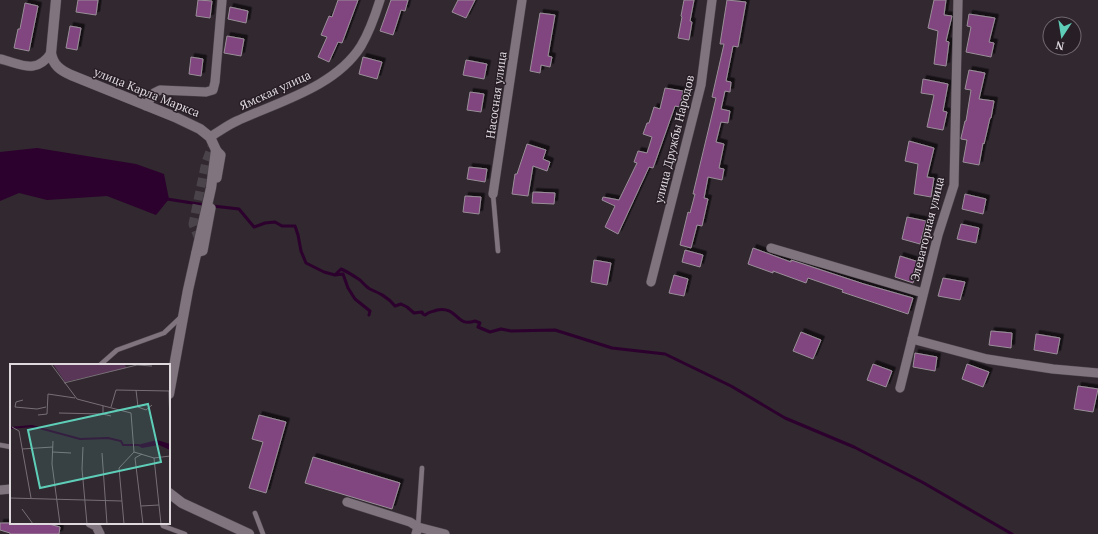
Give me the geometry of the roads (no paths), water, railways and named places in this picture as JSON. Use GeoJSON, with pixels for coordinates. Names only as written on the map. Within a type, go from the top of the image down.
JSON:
{"type":"FeatureCollection","features":[{"type":"Feature","properties":{"kind":"street"},"geometry":{"type":"LineString","coordinates":[[0,59],[34,67],[45,62],[51,52],[56,0]]}},
{"type":"Feature","properties":{"kind":"street"},"geometry":{"type":"LineString","coordinates":[[146,106],[154,93],[160,90],[206,92],[213,90],[222,0]]}},
{"type":"Feature","properties":{"kind":"street","name":"Ямская улица"},"geometry":{"type":"LineString","coordinates":[[210,137],[238,120],[316,86],[347,63],[361,46],[370,28],[380,0]]}},
{"type":"Feature","properties":{"kind":"street","name":"Насосная улица"},"geometry":{"type":"LineString","coordinates":[[493,194],[522,0]]}},
{"type":"Feature","properties":{"kind":"street","name":"улица Дружбы Народов"},"geometry":{"type":"LineString","coordinates":[[651,282],[701,85],[712,0]]}},
{"type":"Feature","properties":{"kind":"street","name":"Элеваторная улица"},"geometry":{"type":"LineString","coordinates":[[900,388],[938,235],[954,185],[958,0]]}},
{"type":"Feature","properties":{"kind":"street","name":"улица Карла Маркса"},"geometry":{"type":"LineString","coordinates":[[51,52],[55,63],[63,72],[189,123],[206,132],[216,150],[211,188],[188,290],[170,388]]}},
{"type":"Feature","properties":{"kind":"street"},"geometry":{"type":"LineString","coordinates":[[771,248],[923,293]]}},
{"type":"Feature","properties":{"kind":"street"},"geometry":{"type":"LineString","coordinates":[[912,338],[987,359],[1053,369],[1098,373]]}},
{"type":"Feature","properties":{"kind":"street"},"geometry":{"type":"LineString","coordinates":[[0,490],[10,489]]}},
{"type":"Feature","properties":{"kind":"street"},"geometry":{"type":"LineString","coordinates":[[170,494],[182,503],[248,534]]}},
{"type":"Feature","properties":{"kind":"street"},"geometry":{"type":"LineString","coordinates":[[347,502],[410,522],[417,530],[444,534]]}},
{"type":"Feature","properties":{"kind":"street"},"geometry":{"type":"LineString","coordinates":[[92,524],[96,526],[100,534]]}},
{"type":"Feature","properties":{"kind":"lane"},"geometry":{"type":"LineString","coordinates":[[493,194],[498,252]]}},
{"type":"Feature","properties":{"kind":"lane"},"geometry":{"type":"LineString","coordinates":[[101,364],[117,350],[164,333],[183,315]]}},
{"type":"Feature","properties":{"kind":"lane"},"geometry":{"type":"LineString","coordinates":[[0,445],[10,447]]}},
{"type":"Feature","properties":{"kind":"lane"},"geometry":{"type":"LineString","coordinates":[[417,530],[422,468]]}},
{"type":"Feature","properties":{"kind":"lane"},"geometry":{"type":"LineString","coordinates":[[255,513],[263,534]]}},
{"type":"Feature","properties":{"kind":"lane"},"geometry":{"type":"LineString","coordinates":[[162,524],[162,526],[185,534]]}},
{"type":"Feature","properties":{"kind":"waterway"},"geometry":{"type":"LineString","coordinates":[[167,199],[205,205]]}},
{"type":"Feature","properties":{"kind":"waterway"},"geometry":{"type":"LineString","coordinates":[[213,206],[239,209],[254,227],[265,223],[275,222],[282,226],[295,226],[301,251],[306,263],[324,272],[335,275],[341,269],[344,270],[386,298],[395,306],[401,304],[414,313],[422,312],[425,315],[437,310],[444,310],[449,311],[464,322],[475,321],[480,323],[478,327],[490,332],[501,329],[511,331],[555,330],[612,348],[665,354],[731,386],[785,418],[854,447],[922,482],[1012,534]]}},
{"type":"Feature","properties":{"kind":"waterway"},"geometry":{"type":"LineString","coordinates":[[335,275],[343,274],[348,288],[355,299],[370,311],[369,315]]}},
{"type":"Feature","properties":{"kind":"tunnel"},"geometry":{"type":"LineString","coordinates":[[199,239],[193,224],[206,162],[213,144]]}}]}
